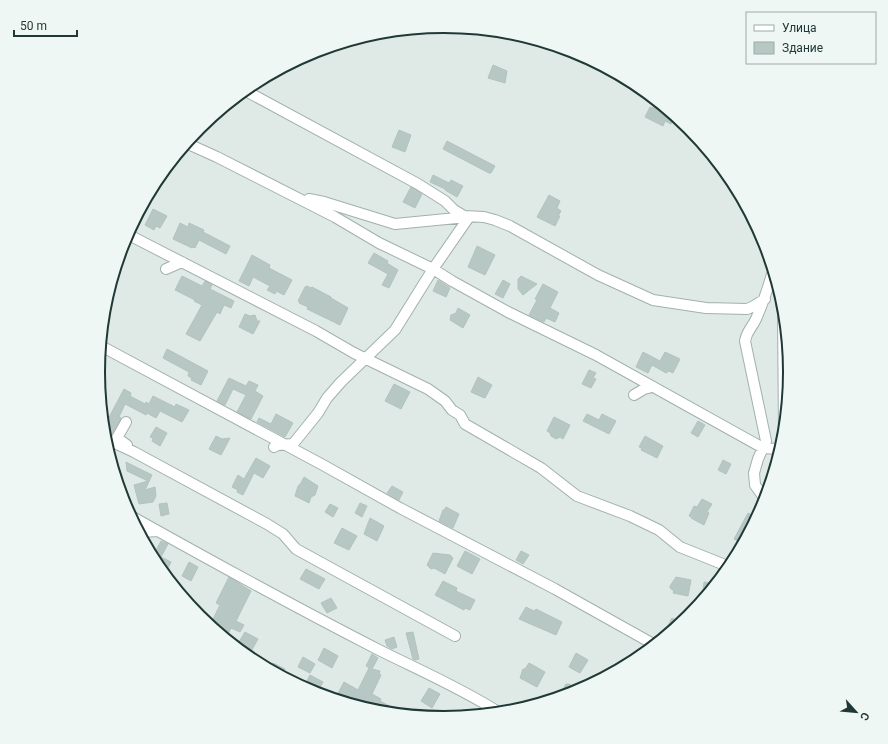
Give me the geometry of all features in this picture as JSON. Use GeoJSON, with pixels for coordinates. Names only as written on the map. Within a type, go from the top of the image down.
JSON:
{"type":"FeatureCollection","features":[{"type":"Feature","properties":{"kind":"street"},"geometry":{"type":"LineString","coordinates":[[251,94],[418,184],[445,201],[454,210],[468,217]]}},
{"type":"Feature","properties":{"kind":"street"},"geometry":{"type":"LineString","coordinates":[[192,145],[217,156],[336,217],[379,243],[433,269],[452,282],[502,309],[596,356],[763,448],[773,449]]}},
{"type":"Feature","properties":{"kind":"street"},"geometry":{"type":"LineString","coordinates":[[294,195],[324,202],[395,224],[468,217],[484,217],[495,220],[510,226],[598,275],[653,300],[706,308],[747,309],[765,299]]}},
{"type":"Feature","properties":{"kind":"street"},"geometry":{"type":"LineString","coordinates":[[274,447],[292,444],[302,434],[327,398],[341,382],[395,330],[468,217]]}},
{"type":"Feature","properties":{"kind":"street"},"geometry":{"type":"LineString","coordinates":[[133,237],[316,331],[366,359],[428,389],[445,401],[452,410],[460,415],[465,424],[541,468],[577,496],[630,516],[659,530],[680,547],[723,564]]}},
{"type":"Feature","properties":{"kind":"street"},"geometry":{"type":"LineString","coordinates":[[166,269],[182,262]]}},
{"type":"Feature","properties":{"kind":"street"},"geometry":{"type":"LineString","coordinates":[[761,493],[755,485],[754,473],[766,441],[745,341],[747,332],[754,322],[765,299],[770,281]]}},
{"type":"Feature","properties":{"kind":"street"},"geometry":{"type":"LineString","coordinates":[[106,349],[400,508],[555,589],[649,642]]}},
{"type":"Feature","properties":{"kind":"street"},"geometry":{"type":"LineString","coordinates":[[634,395],[644,389],[652,388]]}},
{"type":"Feature","properties":{"kind":"street"},"geometry":{"type":"LineString","coordinates":[[126,422],[117,438],[134,452]]}},
{"type":"Feature","properties":{"kind":"street"},"geometry":{"type":"LineString","coordinates":[[113,442],[267,524],[283,534],[296,549],[454,636]]}},
{"type":"Feature","properties":{"kind":"street"},"geometry":{"type":"LineString","coordinates":[[140,521],[379,650],[430,674],[492,707]]}},
{"type":"Feature","properties":{"kind":"street"},"geometry":{"type":"LineString","coordinates":[[145,532],[157,531]]}},
{"type":"Feature","properties":{"kind":"building"},"geometry":{"type":"Polygon","coordinates":[[[493,65],[507,71],[505,83],[488,78],[493,65]]]}},
{"type":"Feature","properties":{"kind":"building"},"geometry":{"type":"Polygon","coordinates":[[[650,107],[653,107],[673,121],[671,124],[665,121],[663,126],[645,117],[650,107]]]}},
{"type":"Feature","properties":{"kind":"building"},"geometry":{"type":"Polygon","coordinates":[[[399,130],[411,135],[405,152],[392,147],[399,130]]]}},
{"type":"Feature","properties":{"kind":"building"},"geometry":{"type":"Polygon","coordinates":[[[447,141],[495,166],[491,173],[443,149],[447,141]]]}},
{"type":"Feature","properties":{"kind":"building"},"geometry":{"type":"Polygon","coordinates":[[[433,175],[449,183],[451,180],[463,186],[457,197],[430,182],[433,175]]]}},
{"type":"Feature","properties":{"kind":"building"},"geometry":{"type":"Polygon","coordinates":[[[411,187],[422,194],[415,208],[403,202],[411,187]]]}},
{"type":"Feature","properties":{"kind":"building"},"geometry":{"type":"Polygon","coordinates":[[[549,195],[560,201],[557,208],[561,211],[558,216],[560,216],[555,226],[537,217],[549,195]]]}},
{"type":"Feature","properties":{"kind":"building"},"geometry":{"type":"Polygon","coordinates":[[[153,209],[167,216],[160,228],[156,226],[154,230],[145,225],[153,209]]]}},
{"type":"Feature","properties":{"kind":"building"},"geometry":{"type":"Polygon","coordinates":[[[180,223],[188,227],[189,223],[204,230],[203,232],[230,246],[226,254],[199,240],[195,248],[192,248],[173,239],[180,223]]]}},
{"type":"Feature","properties":{"kind":"building"},"geometry":{"type":"Polygon","coordinates":[[[477,246],[495,255],[485,275],[468,267],[477,246]]]}},
{"type":"Feature","properties":{"kind":"building"},"geometry":{"type":"Polygon","coordinates":[[[374,253],[388,261],[387,263],[398,270],[389,288],[382,285],[388,274],[368,263],[374,253]]]}},
{"type":"Feature","properties":{"kind":"building"},"geometry":{"type":"Polygon","coordinates":[[[252,255],[270,265],[269,268],[292,280],[284,295],[276,291],[275,294],[267,290],[270,286],[253,277],[249,286],[239,281],[252,255]]]}},
{"type":"Feature","properties":{"kind":"building"},"geometry":{"type":"Polygon","coordinates":[[[182,276],[202,286],[205,281],[212,285],[210,289],[234,301],[231,308],[224,305],[220,314],[217,312],[200,341],[186,334],[202,305],[175,290],[182,276]]]}},
{"type":"Feature","properties":{"kind":"building"},"geometry":{"type":"Polygon","coordinates":[[[521,276],[537,284],[523,295],[518,289],[518,279],[521,276]]]}},
{"type":"Feature","properties":{"kind":"building"},"geometry":{"type":"Polygon","coordinates":[[[438,280],[450,288],[446,297],[433,291],[438,280]]]}},
{"type":"Feature","properties":{"kind":"building"},"geometry":{"type":"Polygon","coordinates":[[[503,280],[510,284],[503,298],[495,294],[503,280]]]}},
{"type":"Feature","properties":{"kind":"building"},"geometry":{"type":"Polygon","coordinates":[[[543,284],[558,292],[550,308],[559,313],[555,322],[546,318],[544,322],[529,315],[543,284]]]}},
{"type":"Feature","properties":{"kind":"building"},"geometry":{"type":"Polygon","coordinates":[[[307,286],[331,297],[348,308],[340,325],[307,309],[308,307],[299,303],[300,302],[298,301],[305,287],[307,286]]]}},
{"type":"Feature","properties":{"kind":"building"},"geometry":{"type":"Polygon","coordinates":[[[458,308],[470,315],[463,328],[450,320],[451,315],[456,313],[458,308]]]}},
{"type":"Feature","properties":{"kind":"building"},"geometry":{"type":"Polygon","coordinates":[[[245,314],[250,316],[255,315],[257,321],[260,321],[253,334],[239,327],[245,314]]]}},
{"type":"Feature","properties":{"kind":"building"},"geometry":{"type":"Polygon","coordinates":[[[167,349],[208,371],[201,385],[191,380],[192,378],[188,376],[189,372],[163,358],[167,349]]]}},
{"type":"Feature","properties":{"kind":"building"},"geometry":{"type":"Polygon","coordinates":[[[643,352],[660,361],[665,352],[680,359],[673,373],[669,371],[666,373],[652,365],[648,373],[636,367],[643,352]]]}},
{"type":"Feature","properties":{"kind":"building"},"geometry":{"type":"Polygon","coordinates":[[[589,370],[596,373],[593,378],[596,379],[591,388],[582,384],[589,370]]]}},
{"type":"Feature","properties":{"kind":"building"},"geometry":{"type":"Polygon","coordinates":[[[478,377],[492,385],[485,398],[471,392],[478,377]]]}},
{"type":"Feature","properties":{"kind":"building"},"geometry":{"type":"Polygon","coordinates":[[[229,378],[246,386],[249,381],[258,385],[255,391],[263,396],[251,419],[237,412],[246,395],[233,389],[225,405],[217,401],[229,378]]]}},
{"type":"Feature","properties":{"kind":"building"},"geometry":{"type":"Polygon","coordinates":[[[394,384],[410,392],[401,409],[385,401],[394,384]]]}},
{"type":"Feature","properties":{"kind":"building"},"geometry":{"type":"Polygon","coordinates":[[[124,389],[131,393],[130,396],[145,404],[146,402],[149,404],[153,396],[175,407],[176,404],[189,410],[182,422],[160,411],[156,418],[147,413],[146,415],[125,404],[119,417],[121,418],[112,434],[108,418],[124,389]]]}},
{"type":"Feature","properties":{"kind":"building"},"geometry":{"type":"Polygon","coordinates":[[[276,414],[293,423],[285,437],[257,422],[259,418],[271,424],[276,414]]]}},
{"type":"Feature","properties":{"kind":"building"},"geometry":{"type":"Polygon","coordinates":[[[587,414],[599,420],[602,414],[616,421],[609,434],[583,421],[587,414]]]}},
{"type":"Feature","properties":{"kind":"building"},"geometry":{"type":"Polygon","coordinates":[[[554,417],[570,425],[563,439],[560,437],[556,439],[547,431],[554,417]]]}},
{"type":"Feature","properties":{"kind":"building"},"geometry":{"type":"Polygon","coordinates":[[[698,421],[705,425],[698,437],[691,433],[698,421]]]}},
{"type":"Feature","properties":{"kind":"building"},"geometry":{"type":"Polygon","coordinates":[[[156,427],[167,433],[160,446],[152,441],[153,438],[150,437],[156,427]]]}},
{"type":"Feature","properties":{"kind":"building"},"geometry":{"type":"Polygon","coordinates":[[[216,436],[222,439],[230,438],[221,455],[209,449],[216,436]]]}},
{"type":"Feature","properties":{"kind":"building"},"geometry":{"type":"Polygon","coordinates":[[[645,436],[663,446],[657,458],[641,450],[642,448],[639,447],[645,436]]]}},
{"type":"Feature","properties":{"kind":"building"},"geometry":{"type":"Polygon","coordinates":[[[256,458],[270,466],[263,478],[254,473],[243,495],[232,487],[238,475],[244,479],[256,458]]]}},
{"type":"Feature","properties":{"kind":"building"},"geometry":{"type":"Polygon","coordinates":[[[723,460],[731,464],[726,474],[718,470],[723,460]]]}},
{"type":"Feature","properties":{"kind":"building"},"geometry":{"type":"Polygon","coordinates":[[[126,462],[152,475],[145,490],[155,487],[156,496],[153,502],[139,504],[134,485],[148,481],[127,471],[126,462]]]}},
{"type":"Feature","properties":{"kind":"building"},"geometry":{"type":"Polygon","coordinates":[[[304,477],[318,486],[315,495],[311,497],[309,503],[295,496],[298,486],[304,477]]]}},
{"type":"Feature","properties":{"kind":"building"},"geometry":{"type":"Polygon","coordinates":[[[392,486],[403,492],[399,500],[387,493],[392,486]]]}},
{"type":"Feature","properties":{"kind":"building"},"geometry":{"type":"Polygon","coordinates":[[[702,499],[712,504],[707,512],[709,513],[704,525],[689,516],[694,506],[697,507],[702,499]]]}},
{"type":"Feature","properties":{"kind":"building"},"geometry":{"type":"Polygon","coordinates":[[[167,503],[169,514],[161,516],[159,504],[167,503]]]}},
{"type":"Feature","properties":{"kind":"building"},"geometry":{"type":"Polygon","coordinates":[[[360,503],[367,506],[362,517],[355,513],[360,503]]]}},
{"type":"Feature","properties":{"kind":"building"},"geometry":{"type":"Polygon","coordinates":[[[330,504],[338,508],[333,517],[325,512],[330,504]]]}},
{"type":"Feature","properties":{"kind":"building"},"geometry":{"type":"Polygon","coordinates":[[[446,507],[459,514],[453,528],[439,521],[443,510],[446,507]]]}},
{"type":"Feature","properties":{"kind":"building"},"geometry":{"type":"Polygon","coordinates":[[[748,513],[751,515],[738,541],[734,539],[748,513]]]}},
{"type":"Feature","properties":{"kind":"building"},"geometry":{"type":"Polygon","coordinates":[[[370,518],[384,526],[377,541],[364,534],[370,518]]]}},
{"type":"Feature","properties":{"kind":"building"},"geometry":{"type":"Polygon","coordinates":[[[342,528],[357,536],[349,550],[334,543],[342,528]]]}},
{"type":"Feature","properties":{"kind":"building"},"geometry":{"type":"Polygon","coordinates":[[[161,541],[168,544],[161,557],[171,562],[168,568],[162,560],[156,550],[161,541]]]}},
{"type":"Feature","properties":{"kind":"building"},"geometry":{"type":"Polygon","coordinates":[[[465,551],[480,559],[472,574],[457,566],[465,551]]]}},
{"type":"Feature","properties":{"kind":"building"},"geometry":{"type":"Polygon","coordinates":[[[521,551],[529,555],[523,564],[516,560],[521,551]]]}},
{"type":"Feature","properties":{"kind":"building"},"geometry":{"type":"Polygon","coordinates":[[[433,553],[450,555],[453,558],[445,574],[434,568],[431,569],[427,565],[433,553]]]}},
{"type":"Feature","properties":{"kind":"building"},"geometry":{"type":"Polygon","coordinates":[[[189,562],[198,567],[191,581],[182,576],[189,562]]]}},
{"type":"Feature","properties":{"kind":"building"},"geometry":{"type":"Polygon","coordinates":[[[306,569],[325,579],[319,589],[300,579],[306,569]]]}},
{"type":"Feature","properties":{"kind":"building"},"geometry":{"type":"Polygon","coordinates":[[[229,577],[251,591],[236,621],[244,625],[240,632],[231,628],[228,633],[213,620],[220,605],[216,603],[229,577]]]}},
{"type":"Feature","properties":{"kind":"building"},"geometry":{"type":"Polygon","coordinates":[[[676,577],[691,580],[688,596],[673,593],[674,591],[670,588],[670,586],[676,577]]]}},
{"type":"Feature","properties":{"kind":"building"},"geometry":{"type":"Polygon","coordinates":[[[443,581],[457,588],[456,591],[475,600],[470,610],[465,608],[464,610],[435,595],[443,581]]]}},
{"type":"Feature","properties":{"kind":"building"},"geometry":{"type":"Polygon","coordinates":[[[704,582],[709,583],[703,591],[704,582]]]}},
{"type":"Feature","properties":{"kind":"building"},"geometry":{"type":"Polygon","coordinates":[[[331,598],[337,608],[327,613],[321,603],[331,598]]]}},
{"type":"Feature","properties":{"kind":"building"},"geometry":{"type":"Polygon","coordinates":[[[526,607],[534,611],[536,609],[562,622],[556,635],[519,619],[526,607]]]}},
{"type":"Feature","properties":{"kind":"building"},"geometry":{"type":"Polygon","coordinates":[[[672,618],[676,620],[668,627],[666,628],[672,618]]]}},
{"type":"Feature","properties":{"kind":"building"},"geometry":{"type":"Polygon","coordinates":[[[245,632],[258,639],[251,651],[239,642],[245,632]]]}},
{"type":"Feature","properties":{"kind":"building"},"geometry":{"type":"Polygon","coordinates":[[[413,632],[419,659],[415,660],[413,659],[406,633],[413,632]]]}},
{"type":"Feature","properties":{"kind":"building"},"geometry":{"type":"Polygon","coordinates":[[[394,637],[397,647],[392,649],[387,646],[385,640],[394,637]]]}},
{"type":"Feature","properties":{"kind":"building"},"geometry":{"type":"Polygon","coordinates":[[[324,648],[338,656],[332,668],[318,660],[324,648]]]}},
{"type":"Feature","properties":{"kind":"building"},"geometry":{"type":"Polygon","coordinates":[[[576,653],[588,660],[580,673],[569,667],[576,653]]]}},
{"type":"Feature","properties":{"kind":"building"},"geometry":{"type":"Polygon","coordinates":[[[372,654],[378,658],[372,669],[380,671],[379,674],[381,675],[372,694],[381,699],[380,701],[390,706],[338,694],[344,682],[358,690],[370,668],[366,666],[372,654]]]}},
{"type":"Feature","properties":{"kind":"building"},"geometry":{"type":"Polygon","coordinates":[[[303,657],[315,664],[310,673],[298,667],[303,657]]]}},
{"type":"Feature","properties":{"kind":"building"},"geometry":{"type":"Polygon","coordinates":[[[273,663],[285,669],[284,671],[272,665],[273,663]]]}},
{"type":"Feature","properties":{"kind":"building"},"geometry":{"type":"Polygon","coordinates":[[[529,663],[545,672],[537,687],[520,678],[523,669],[525,669],[529,663]]]}},
{"type":"Feature","properties":{"kind":"building"},"geometry":{"type":"Polygon","coordinates":[[[310,675],[323,682],[320,687],[307,681],[310,675]]]}},
{"type":"Feature","properties":{"kind":"building"},"geometry":{"type":"Polygon","coordinates":[[[566,684],[572,686],[563,689],[566,684]]]}},
{"type":"Feature","properties":{"kind":"building"},"geometry":{"type":"Polygon","coordinates":[[[429,688],[440,694],[432,708],[421,701],[429,688]]]}}]}
